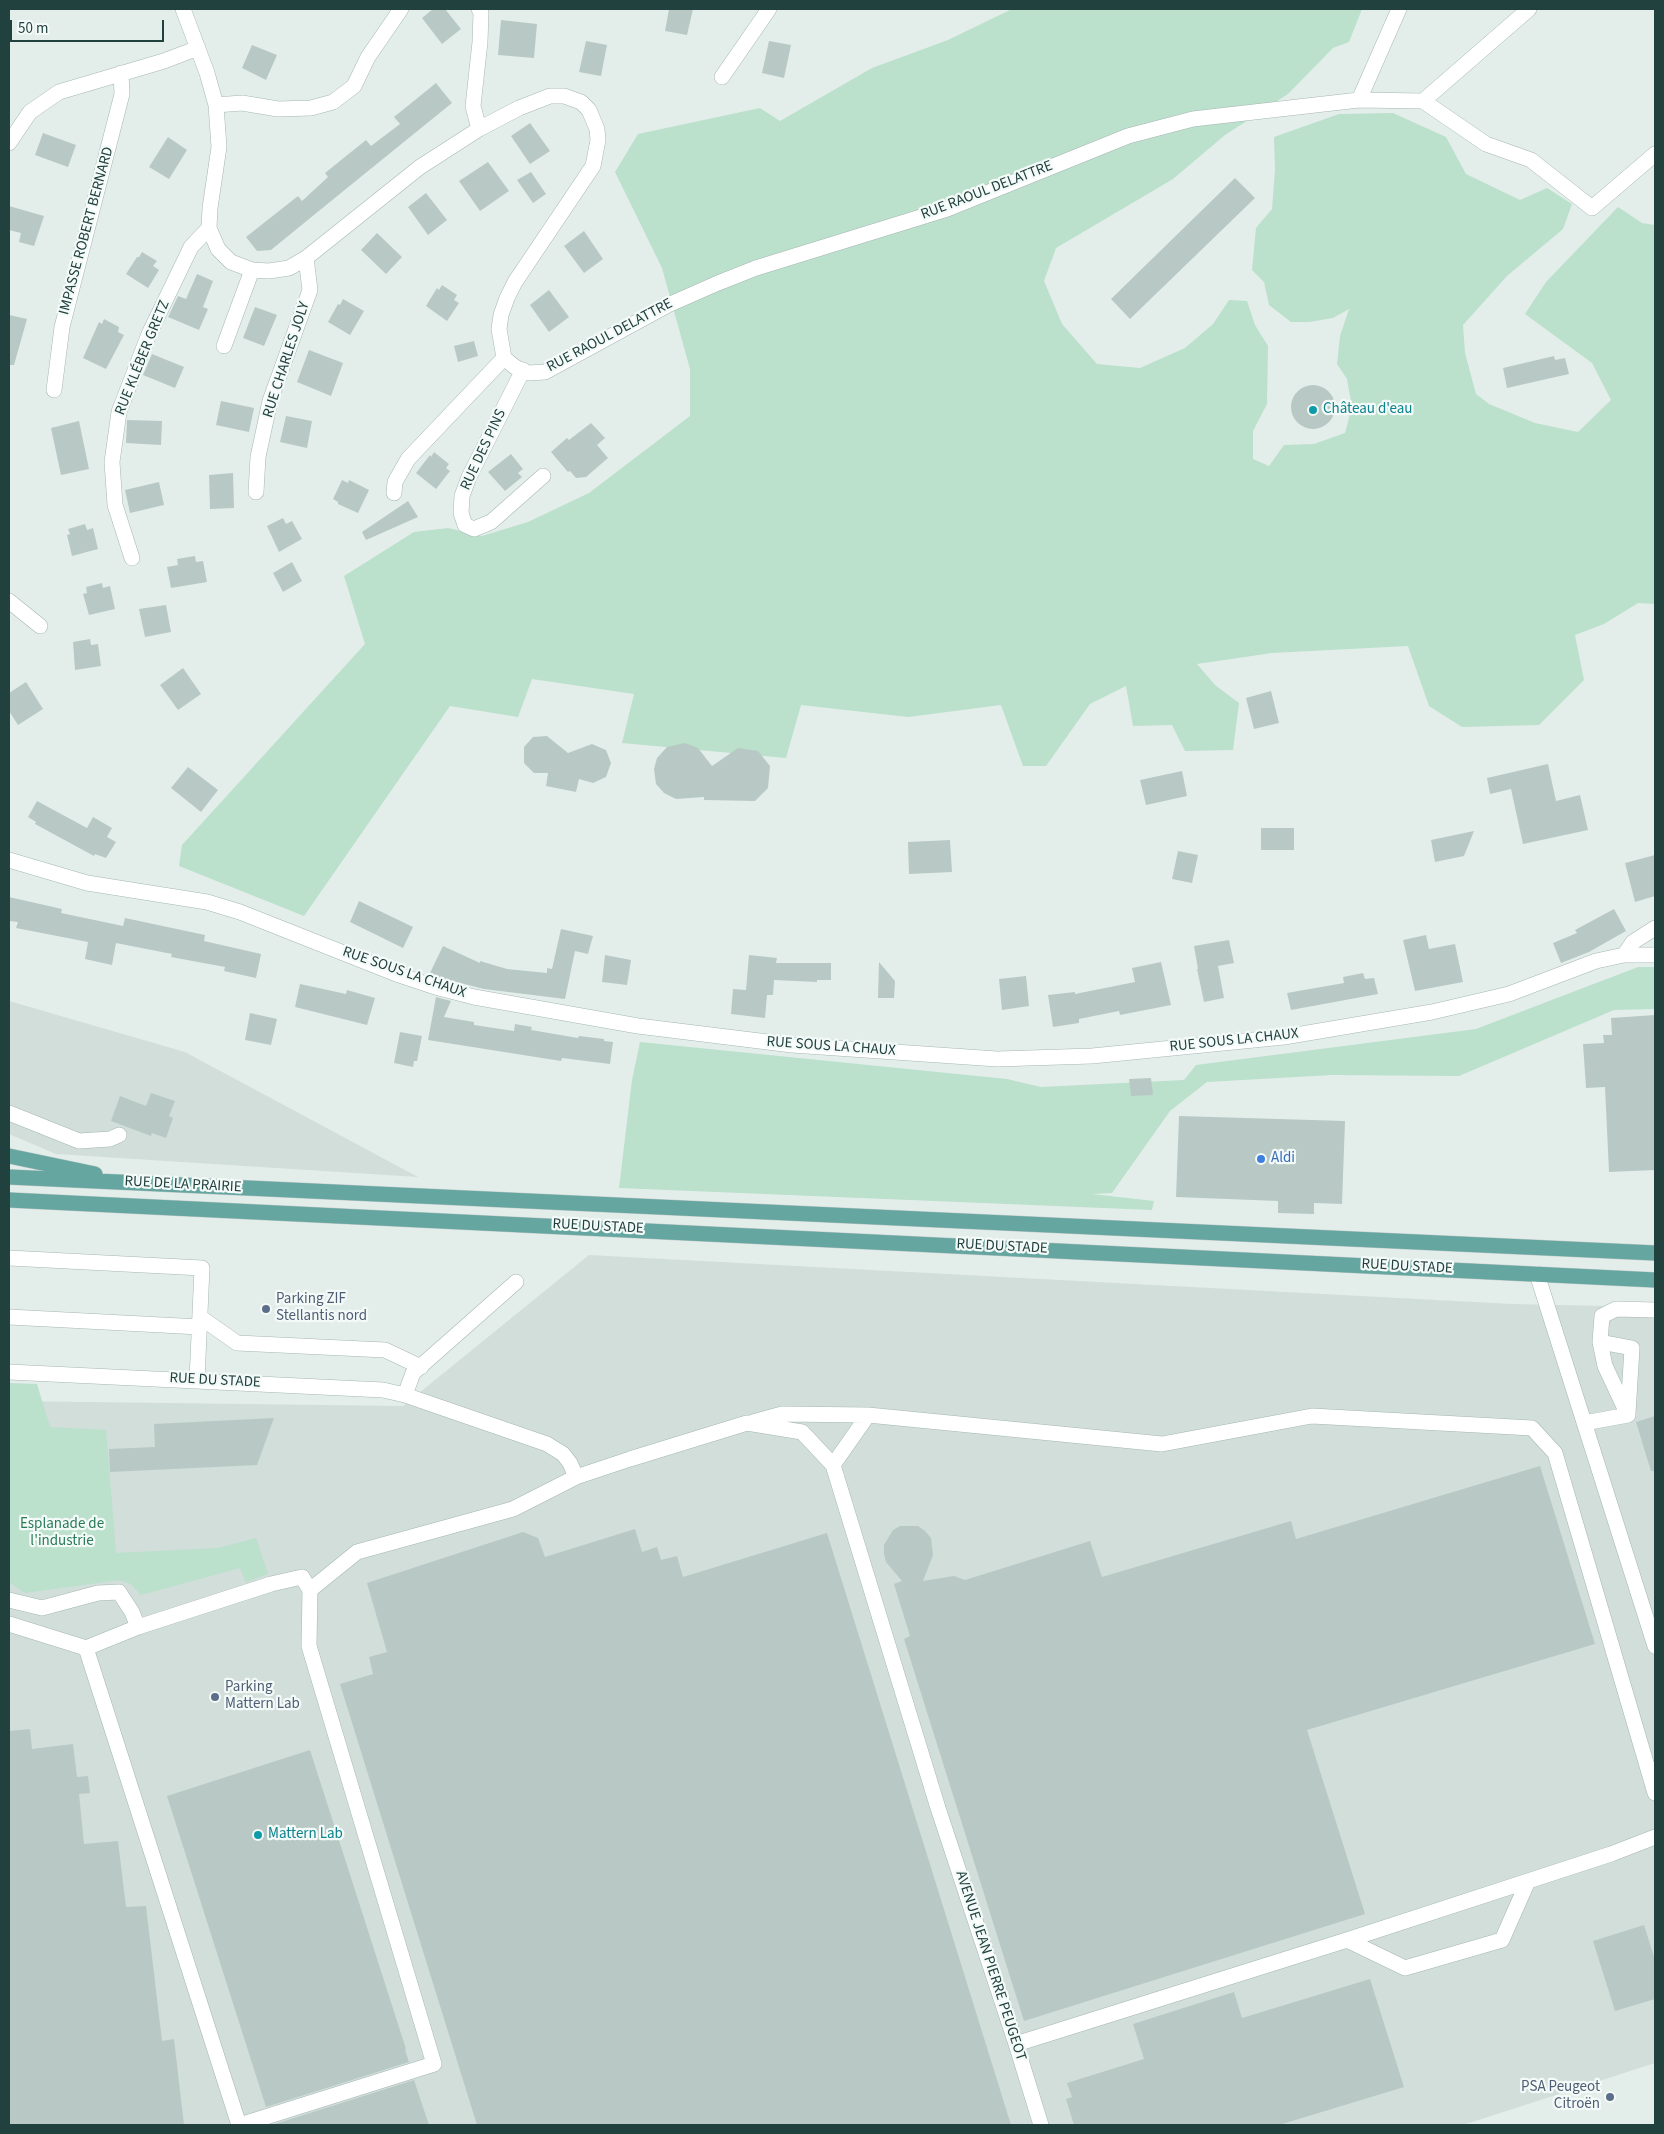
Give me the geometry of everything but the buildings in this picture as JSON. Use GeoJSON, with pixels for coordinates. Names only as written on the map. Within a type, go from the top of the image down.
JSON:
{"type":"FeatureCollection","features":[{"type":"Feature","properties":{"kind":"main road"},"geometry":{"type":"LineString","coordinates":[[9,1156],[138,1183]]}},
{"type":"Feature","properties":{"kind":"main road","name":"RUE DE LA PRAIRIE"},"geometry":{"type":"LineString","coordinates":[[9,1177],[357,1194]]}},
{"type":"Feature","properties":{"kind":"main road","name":"RUE DU STADE"},"geometry":{"type":"LineString","coordinates":[[357,1194],[1655,1253]]}},
{"type":"Feature","properties":{"kind":"main road","name":"RUE DE LA PRAIRIE"},"geometry":{"type":"LineString","coordinates":[[9,1200],[349,1215]]}},
{"type":"Feature","properties":{"kind":"main road","name":"RUE DU STADE"},"geometry":{"type":"LineString","coordinates":[[349,1215],[1655,1280]]}},
{"type":"Feature","properties":{"kind":"street"},"geometry":{"type":"LineString","coordinates":[[183,9],[198,48],[216,105],[219,147],[209,228],[218,249],[231,262],[252,270],[269,271],[289,268],[306,258],[420,167],[479,129],[518,108],[550,96],[564,96],[580,102],[590,110],[597,129],[598,140],[592,166],[507,298],[501,315],[500,329],[504,358],[408,459],[395,482],[394,493]]}},
{"type":"Feature","properties":{"kind":"street"},"geometry":{"type":"LineString","coordinates":[[216,105],[242,104],[278,109],[311,108],[333,102],[354,86],[368,57],[401,9]]}},
{"type":"Feature","properties":{"kind":"street"},"geometry":{"type":"LineString","coordinates":[[479,9],[481,13],[480,42],[473,106],[479,129]]}},
{"type":"Feature","properties":{"kind":"street"},"geometry":{"type":"LineString","coordinates":[[722,77],[769,9]]}},
{"type":"Feature","properties":{"kind":"street"},"geometry":{"type":"LineString","coordinates":[[1359,100],[1399,9]]}},
{"type":"Feature","properties":{"kind":"street"},"geometry":{"type":"LineString","coordinates":[[1529,9],[1423,101],[1486,144],[1531,160],[1592,208],[1655,154]]}},
{"type":"Feature","properties":{"kind":"street"},"geometry":{"type":"LineString","coordinates":[[9,143],[30,112],[59,92],[121,72],[164,61],[198,48]]}},
{"type":"Feature","properties":{"kind":"street","name":"IMPASSE ROBERT BERNARD"},"geometry":{"type":"LineString","coordinates":[[54,390],[62,327],[122,94],[121,72]]}},
{"type":"Feature","properties":{"kind":"street","name":"RUE RAOUL DELATTRE"},"geometry":{"type":"LineString","coordinates":[[504,358],[515,367],[528,373],[545,372],[668,305],[756,268],[947,209],[1128,136],[1193,119],[1359,100],[1423,101]]}},
{"type":"Feature","properties":{"kind":"street","name":"RUE KLÉBER GRETZ"},"geometry":{"type":"LineString","coordinates":[[132,558],[114,505],[112,462],[119,412],[149,334],[191,247],[209,228]]}},
{"type":"Feature","properties":{"kind":"street","name":"RUE CHARLES JOLY"},"geometry":{"type":"LineString","coordinates":[[256,492],[258,457],[270,401],[310,290],[306,258]]}},
{"type":"Feature","properties":{"kind":"street"},"geometry":{"type":"LineString","coordinates":[[224,346],[252,270]]}},
{"type":"Feature","properties":{"kind":"street","name":"RUE DES PINS"},"geometry":{"type":"LineString","coordinates":[[523,370],[469,477],[462,496],[461,513],[465,525],[474,529],[491,522],[543,476]]}},
{"type":"Feature","properties":{"kind":"street"},"geometry":{"type":"LineString","coordinates":[[9,601],[40,626]]}},
{"type":"Feature","properties":{"kind":"street","name":"RUE SOUS LA CHAUX"},"geometry":{"type":"LineString","coordinates":[[9,860],[87,883],[207,902],[240,912],[399,975],[474,997],[638,1026],[782,1044],[997,1059],[1092,1056],[1284,1038],[1432,1012],[1509,994],[1596,961],[1624,955],[1655,955]]}},
{"type":"Feature","properties":{"kind":"street"},"geometry":{"type":"LineString","coordinates":[[1624,955],[1633,942],[1655,928]]}},
{"type":"Feature","properties":{"kind":"street"},"geometry":{"type":"LineString","coordinates":[[9,1114],[79,1141],[102,1141],[119,1136]]}},
{"type":"Feature","properties":{"kind":"street"},"geometry":{"type":"LineString","coordinates":[[9,1258],[202,1268],[197,1380]]}},
{"type":"Feature","properties":{"kind":"street"},"geometry":{"type":"LineString","coordinates":[[1537,1274],[1655,1646]]}},
{"type":"Feature","properties":{"kind":"street"},"geometry":{"type":"LineString","coordinates":[[406,1395],[413,1374],[516,1282]]}},
{"type":"Feature","properties":{"kind":"street"},"geometry":{"type":"LineString","coordinates":[[1628,1415],[1605,1366],[1600,1342],[1602,1316],[1616,1309],[1655,1310]]}},
{"type":"Feature","properties":{"kind":"street"},"geometry":{"type":"LineString","coordinates":[[9,1317],[200,1322],[237,1343],[385,1350],[421,1367]]}},
{"type":"Feature","properties":{"kind":"street"},"geometry":{"type":"LineString","coordinates":[[1600,1342],[1632,1348],[1628,1415]]}},
{"type":"Feature","properties":{"kind":"street","name":"RUE DU STADE"},"geometry":{"type":"LineString","coordinates":[[9,1372],[383,1390],[406,1395],[547,1444],[563,1454],[570,1463],[576,1477]]}},
{"type":"Feature","properties":{"kind":"street"},"geometry":{"type":"LineString","coordinates":[[310,1590],[357,1552],[513,1509],[576,1477],[782,1414],[868,1415],[1162,1444],[1312,1416],[1532,1428],[1555,1453],[1655,1793]]}},
{"type":"Feature","properties":{"kind":"street"},"geometry":{"type":"LineString","coordinates":[[747,1424],[802,1432],[833,1465],[868,1415]]}},
{"type":"Feature","properties":{"kind":"street"},"geometry":{"type":"LineString","coordinates":[[1584,1423],[1628,1415]]}},
{"type":"Feature","properties":{"kind":"street","name":"AVENUE JEAN PIERRE PEUGEOT"},"geometry":{"type":"LineString","coordinates":[[833,1465],[938,1808],[1041,2125]]}},
{"type":"Feature","properties":{"kind":"street"},"geometry":{"type":"LineString","coordinates":[[9,1624],[86,1648],[138,1627],[270,1584],[302,1578],[310,1590],[308,1646],[434,2064],[239,2125],[86,1648]]}},
{"type":"Feature","properties":{"kind":"street"},"geometry":{"type":"LineString","coordinates":[[9,1600],[42,1608],[98,1593],[119,1592],[132,1612],[138,1627]]}},
{"type":"Feature","properties":{"kind":"street"},"geometry":{"type":"LineString","coordinates":[[1016,2044],[1347,1940],[1611,1854],[1655,1837]]}},
{"type":"Feature","properties":{"kind":"street"},"geometry":{"type":"LineString","coordinates":[[1347,1940],[1405,1968],[1502,1940],[1528,1881]]}},
{"type":"Feature","properties":{"kind":"shaded area"},"geometry":{"type":"Polygon","coordinates":[[[9,1001],[185,1052],[418,1177],[56,1154],[9,1134],[9,1001]]]}},
{"type":"Feature","properties":{"kind":"shaded area"},"geometry":{"type":"Polygon","coordinates":[[[589,1255],[1512,1304],[1655,1307],[1655,2063],[1463,2125],[9,2125],[9,1401],[403,1406],[589,1255]]]}},
{"type":"Feature","properties":{"kind":"green space"},"geometry":{"type":"Polygon","coordinates":[[[1012,9],[1362,9],[1349,42],[1333,48],[1288,94],[1225,135],[1173,179],[1056,248],[1044,281],[1062,324],[1097,364],[1140,368],[1185,348],[1213,324],[1229,300],[1247,301],[1255,325],[1268,346],[1267,404],[1253,431],[1253,459],[1269,466],[1284,445],[1314,444],[1345,433],[1352,407],[1347,379],[1337,364],[1340,336],[1349,309],[1333,318],[1309,322],[1291,322],[1269,305],[1264,282],[1252,270],[1256,228],[1272,209],[1275,170],[1274,137],[1339,114],[1393,113],[1446,137],[1466,174],[1520,200],[1547,188],[1572,204],[1563,229],[1507,276],[1463,325],[1465,353],[1476,394],[1489,404],[1535,423],[1578,432],[1611,400],[1592,363],[1525,314],[1546,282],[1618,207],[1642,223],[1655,225],[1655,604],[1638,603],[1604,624],[1575,635],[1584,680],[1539,725],[1462,727],[1429,706],[1408,646],[1272,653],[1197,664],[1215,685],[1239,703],[1233,750],[1185,751],[1172,725],[1133,726],[1126,686],[1090,704],[1046,766],[1023,766],[1001,705],[908,717],[801,705],[786,758],[622,743],[634,694],[532,679],[518,717],[450,706],[304,916],[179,866],[182,845],[365,644],[344,576],[414,532],[448,528],[482,536],[528,522],[589,493],[690,416],[690,369],[662,268],[615,172],[638,134],[760,108],[780,121],[872,68],[948,40],[1012,9]]]}},
{"type":"Feature","properties":{"kind":"green space"},"geometry":{"type":"Polygon","coordinates":[[[1638,967],[1655,967],[1655,1009],[1614,1010],[1459,1076],[1332,1075],[1207,1082],[1170,1111],[1112,1193],[1092,1194],[1154,1201],[1152,1210],[619,1188],[632,1080],[640,1042],[1007,1079],[1041,1087],[1184,1080],[1196,1065],[1476,1029],[1638,967]]]}},
{"type":"Feature","properties":{"kind":"green space","name":"Esplanade de l'industrie"},"geometry":{"type":"Polygon","coordinates":[[[9,1383],[37,1384],[50,1427],[106,1430],[116,1553],[218,1548],[256,1538],[268,1574],[246,1582],[240,1568],[141,1595],[131,1584],[119,1580],[25,1593],[9,1582],[9,1383]]]}},
{"type":"Feature","properties":{"kind":"place","name":"Château d'eau"},"geometry":{"type":"Point","coordinates":[1313,410]}},
{"type":"Feature","properties":{"kind":"place","name":"Aldi"},"geometry":{"type":"Point","coordinates":[1261,1159]}},
{"type":"Feature","properties":{"kind":"place","name":"Parking ZIF Stellantis nord"},"geometry":{"type":"Point","coordinates":[266,1309]}},
{"type":"Feature","properties":{"kind":"place","name":"Parking Mattern Lab"},"geometry":{"type":"Point","coordinates":[215,1697]}},
{"type":"Feature","properties":{"kind":"place","name":"Mattern Lab"},"geometry":{"type":"Point","coordinates":[258,1835]}},
{"type":"Feature","properties":{"kind":"place","name":"PSA Peugeot Citroën"},"geometry":{"type":"Point","coordinates":[1610,2097]}}]}
